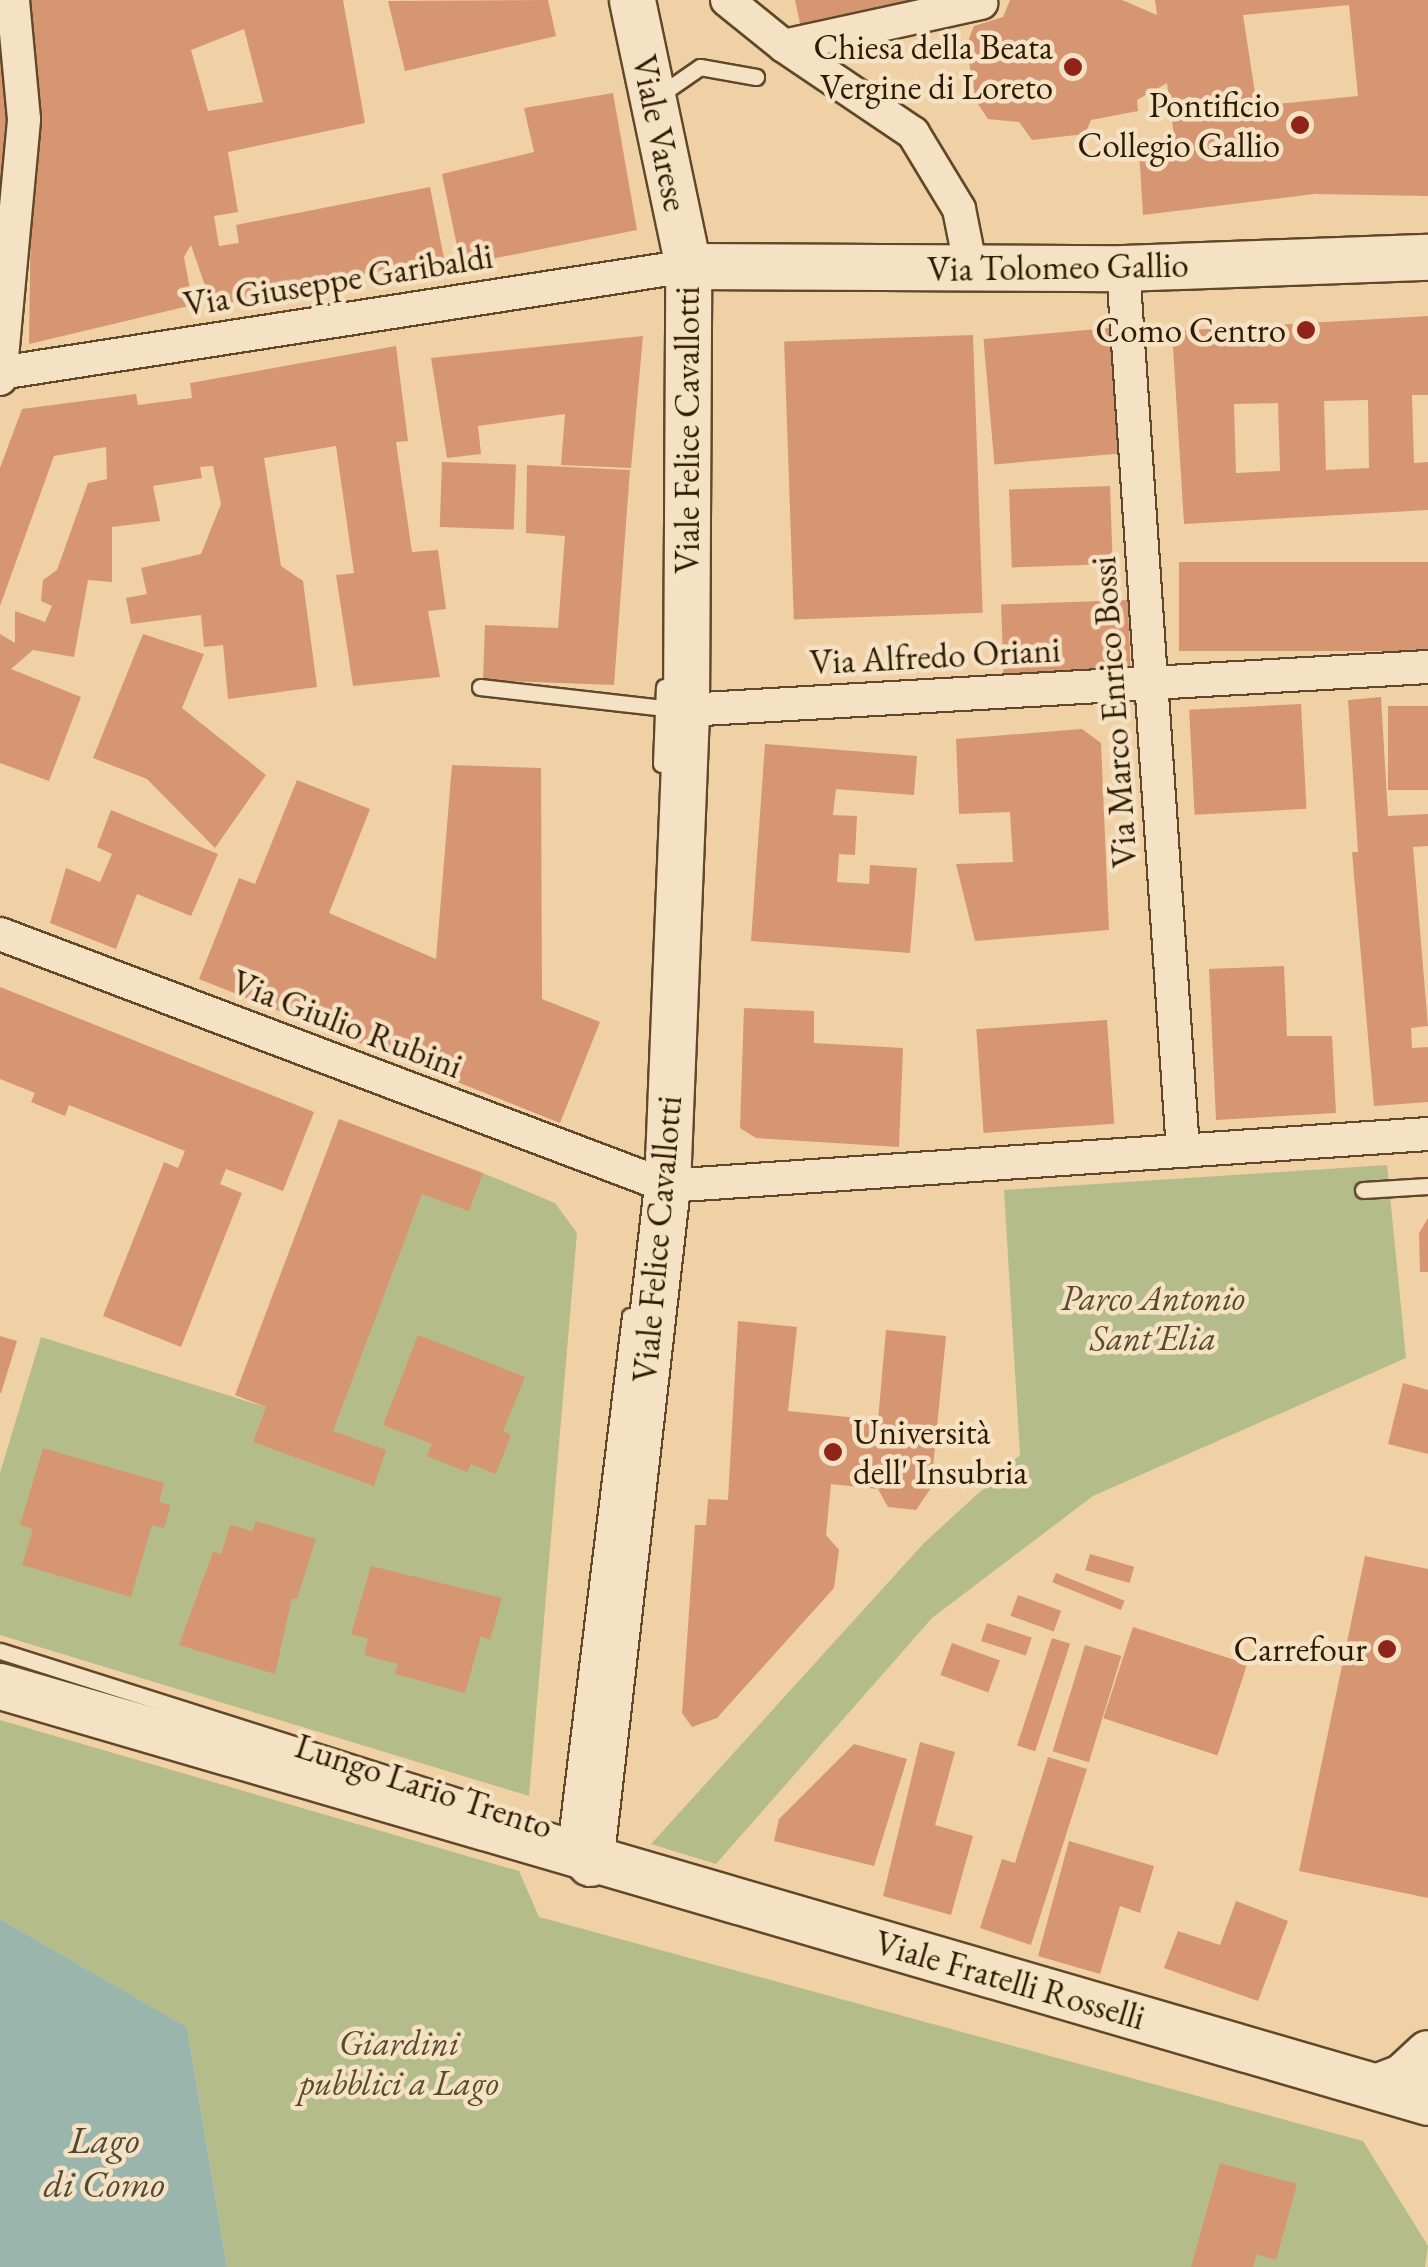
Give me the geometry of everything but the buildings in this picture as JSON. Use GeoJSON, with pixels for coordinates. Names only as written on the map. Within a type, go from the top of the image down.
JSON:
{"type":"FeatureCollection","features":[{"type":"Feature","properties":{"kind":"street"},"geometry":{"type":"LineString","coordinates":[[1,375],[24,119],[13,0]]}},
{"type":"Feature","properties":{"kind":"street","name":"Viale Varese"},"geometry":{"type":"LineString","coordinates":[[632,0],[688,266]]}},
{"type":"Feature","properties":{"kind":"street"},"geometry":{"type":"LineString","coordinates":[[727,0],[784,46],[913,133],[959,209],[971,269]]}},
{"type":"Feature","properties":{"kind":"street"},"geometry":{"type":"LineString","coordinates":[[784,46],[981,3]]}},
{"type":"Feature","properties":{"kind":"street","name":"Via Tolomeo Gallio"},"geometry":{"type":"LineString","coordinates":[[688,266],[1123,268],[1428,257]]}},
{"type":"Feature","properties":{"kind":"street","name":"Via Giuseppe Garibaldi"},"geometry":{"type":"LineString","coordinates":[[1,375],[688,266]]}},
{"type":"Feature","properties":{"kind":"street","name":"Viale Felice Cavallotti"},"geometry":{"type":"LineString","coordinates":[[579,1847],[650,1182],[688,266]]}},
{"type":"Feature","properties":{"kind":"street","name":"Via Marco Enrico Bossi"},"geometry":{"type":"LineString","coordinates":[[1123,268],[1183,1151]]}},
{"type":"Feature","properties":{"kind":"street","name":"Via Alfredo Oriani"},"geometry":{"type":"LineString","coordinates":[[671,697],[1152,684],[1428,667]]}},
{"type":"Feature","properties":{"kind":"street","name":"Via Giulio Rubini"},"geometry":{"type":"LineString","coordinates":[[0,934],[650,1182]]}},
{"type":"Feature","properties":{"kind":"street"},"geometry":{"type":"LineString","coordinates":[[650,1182],[1428,1134]]}},
{"type":"Feature","properties":{"kind":"street","name":"Lungo Lario Trento"},"geometry":{"type":"LineString","coordinates":[[0,1686],[579,1847]]}},
{"type":"Feature","properties":{"kind":"street","name":"Viale Fratelli Rosselli"},"geometry":{"type":"LineString","coordinates":[[579,1847],[1428,2102]]}},
{"type":"Feature","properties":{"kind":"street"},"geometry":{"type":"LineString","coordinates":[[1378,2086],[1402,2077],[1428,2053]]}},
{"type":"Feature","properties":{"kind":"lane"},"geometry":{"type":"LineString","coordinates":[[654,102],[674,80],[700,67],[756,77]]}},
{"type":"Feature","properties":{"kind":"lane","name":"Viale Felice Cavallotti"},"geometry":{"type":"LineString","coordinates":[[667,613],[678,286],[688,266]]}},
{"type":"Feature","properties":{"kind":"lane"},"geometry":{"type":"LineString","coordinates":[[480,687],[671,697]]}},
{"type":"Feature","properties":{"kind":"lane","name":"Viale Felice Cavallotti"},"geometry":{"type":"LineString","coordinates":[[660,788],[671,697]]}},
{"type":"Feature","properties":{"kind":"lane"},"geometry":{"type":"LineString","coordinates":[[1363,1190],[1428,1186]]}},
{"type":"Feature","properties":{"kind":"lane","name":"Viale Felice Cavallotti"},"geometry":{"type":"LineString","coordinates":[[579,1847],[632,1298]]}},
{"type":"Feature","properties":{"kind":"lane","name":"Lungo Lario Trento"},"geometry":{"type":"LineString","coordinates":[[0,1651],[492,1807]]}},
{"type":"Feature","properties":{"kind":"lane","name":"Lungo Lario Trento"},"geometry":{"type":"LineString","coordinates":[[548,1825],[579,1847]]}},
{"type":"Feature","properties":{"kind":"green space","name":"Parco Antonio Sant'Elia"},"geometry":{"type":"Polygon","coordinates":[[[1387,1165],[1406,1358],[1093,1496],[932,1618],[716,1864],[651,1844],[924,1543],[1020,1455],[1004,1190],[1387,1165]]]}},
{"type":"Feature","properties":{"kind":"green space"},"geometry":{"type":"Polygon","coordinates":[[[483,1173],[555,1203],[577,1233],[529,1796],[0,1635],[0,1473],[41,1337],[266,1407],[422,1194],[483,1173]]]}},
{"type":"Feature","properties":{"kind":"green space","name":"Giardini pubblici a Lago"},"geometry":{"type":"Polygon","coordinates":[[[0,1720],[519,1871],[539,1917],[1363,2141],[1428,2246],[1425,2267],[227,2267],[187,2027],[0,1919],[0,1720]]]}},
{"type":"Feature","properties":{"kind":"water","name":"Lago di Como"},"geometry":{"type":"Polygon","coordinates":[[[0,1919],[187,2027],[227,2267],[0,2267],[0,1919]]]}},
{"type":"Feature","properties":{"kind":"place","name":"Chiesa della Beata Vergine di Loreto"},"geometry":{"type":"Point","coordinates":[1073,67]}},
{"type":"Feature","properties":{"kind":"place","name":"Pontificio Collegio Gallio"},"geometry":{"type":"Point","coordinates":[1300,125]}},
{"type":"Feature","properties":{"kind":"place","name":"Como Centro"},"geometry":{"type":"Point","coordinates":[1306,330]}},
{"type":"Feature","properties":{"kind":"place","name":"Università dell' Insubria"},"geometry":{"type":"Point","coordinates":[833,1452]}},
{"type":"Feature","properties":{"kind":"place","name":"Carrefour"},"geometry":{"type":"Point","coordinates":[1387,1649]}}]}
